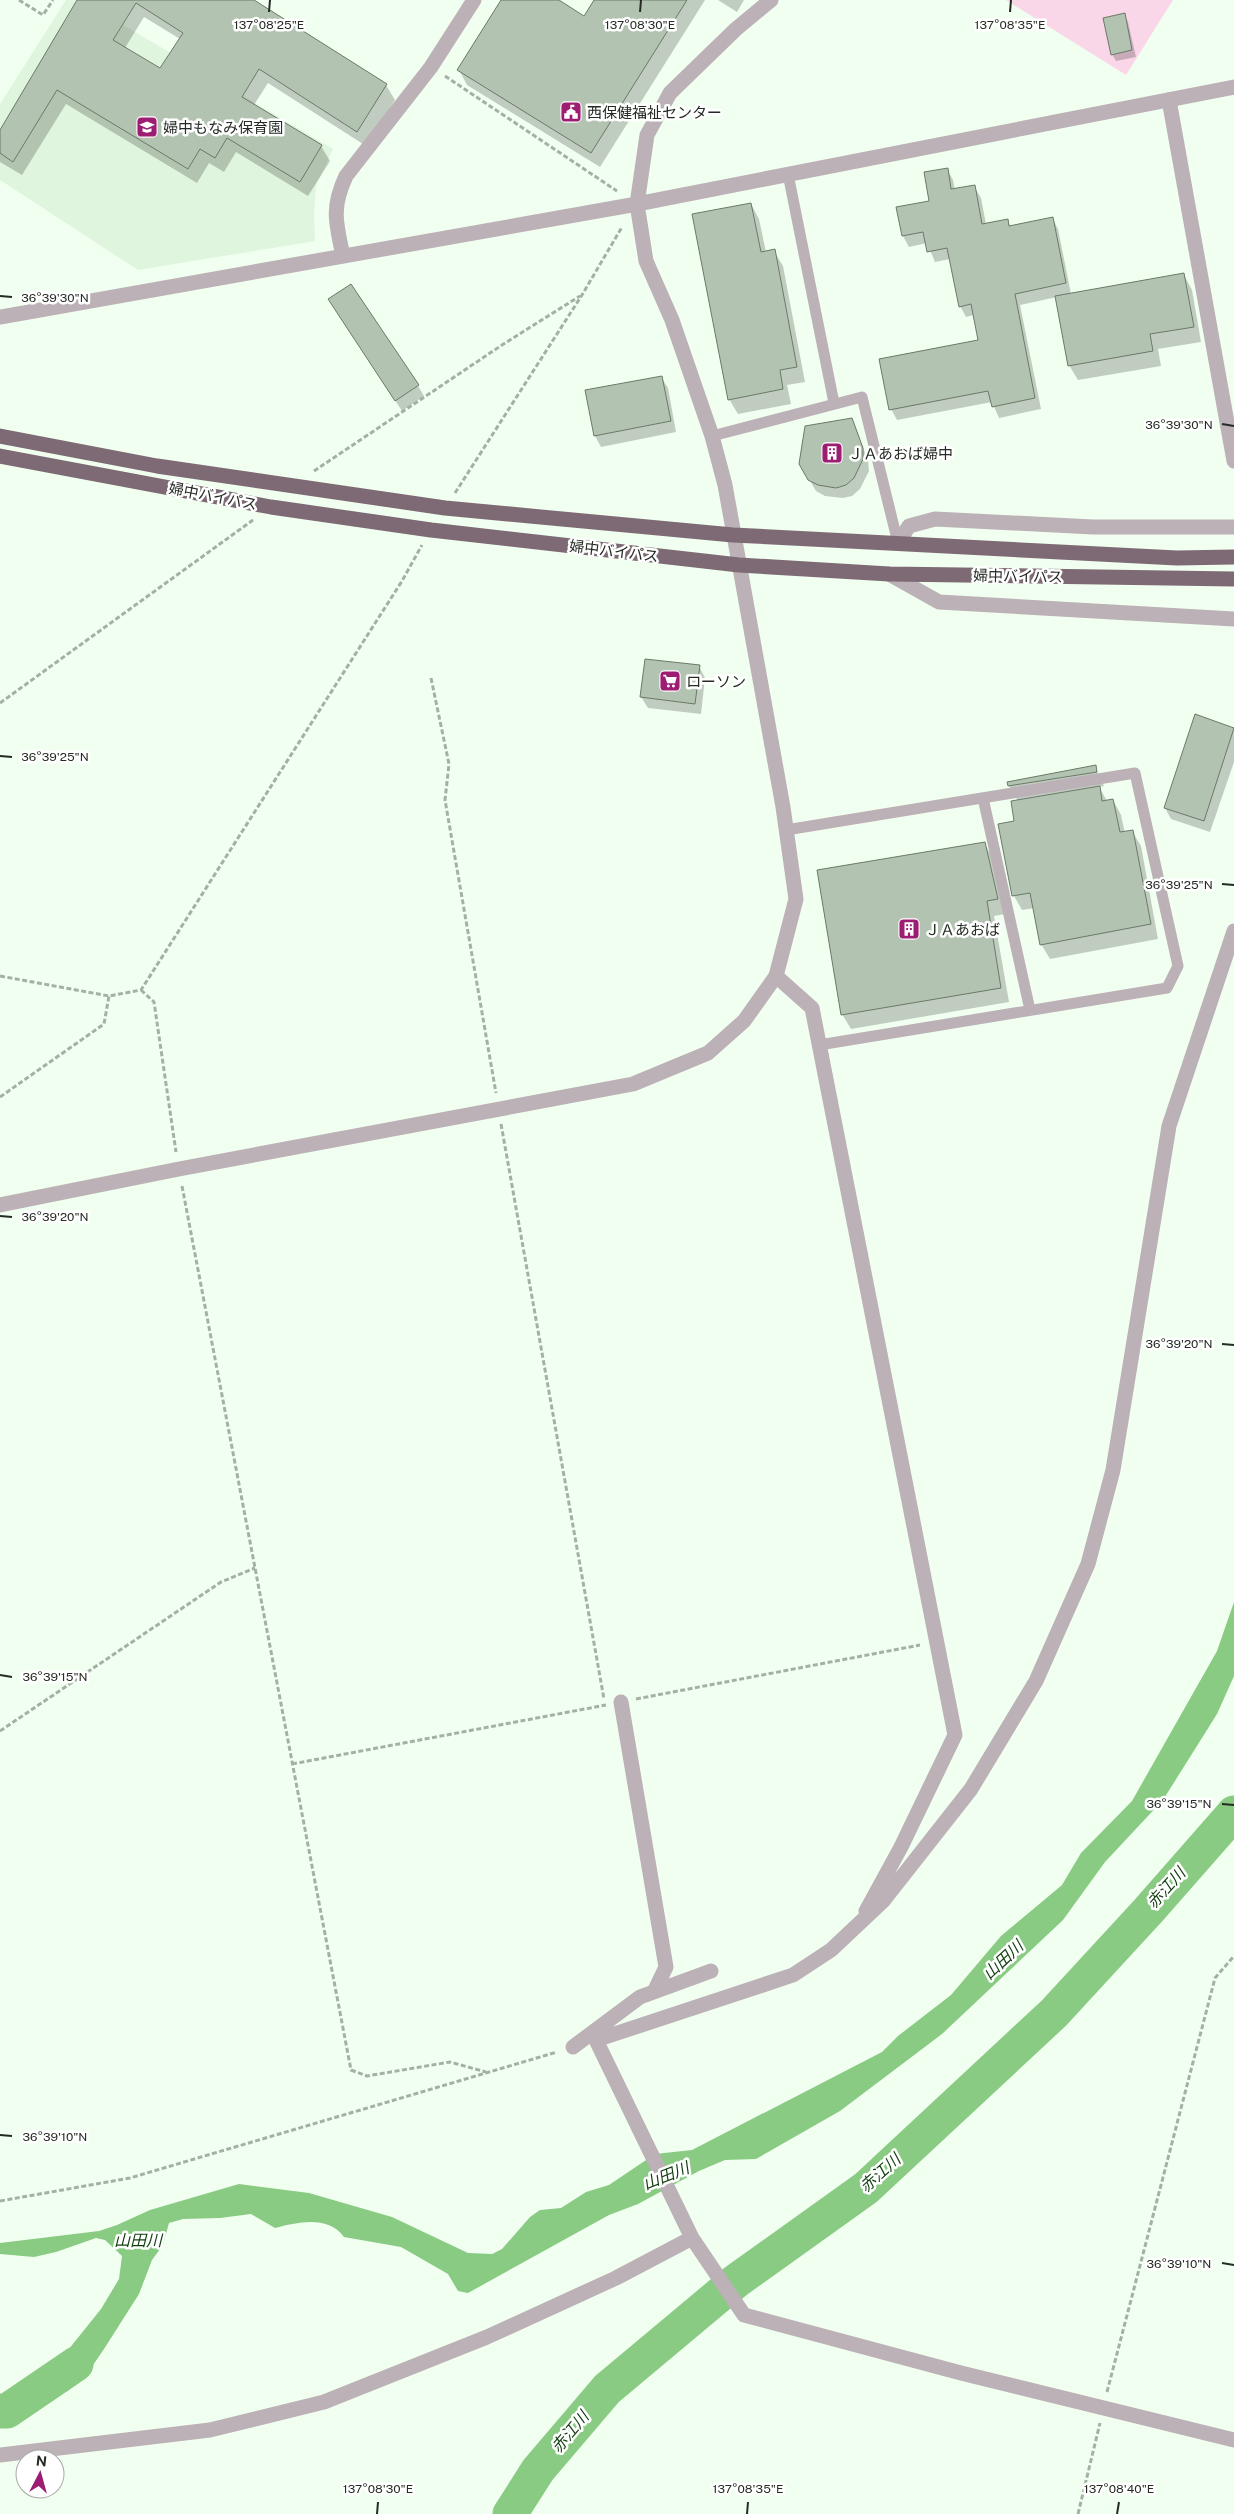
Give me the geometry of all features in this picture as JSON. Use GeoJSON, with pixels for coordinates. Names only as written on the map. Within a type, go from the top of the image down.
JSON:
{"type":"FeatureCollection","features":[{"type":"Feature","properties":{"kind":"highway","name":"婦中バイパス"},"geometry":{"type":"LineString","coordinates":[[0,436],[158,466],[445,508],[733,535],[1177,558],[1234,557]]}},
{"type":"Feature","properties":{"kind":"highway","name":"婦中バイパス"},"geometry":{"type":"LineString","coordinates":[[0,456],[271,507],[430,530],[739,565],[889,574],[1234,579]]}},
{"type":"Feature","properties":{"kind":"street"},"geometry":{"type":"LineString","coordinates":[[343,256],[336,218],[338,194],[346,176],[431,67],[474,0]]}},
{"type":"Feature","properties":{"kind":"street"},"geometry":{"type":"LineString","coordinates":[[0,1205],[178,1169],[633,1084],[708,1054],[744,1021],[776,976],[796,899],[786,830],[725,485],[712,436],[672,320],[646,261],[636,204],[647,135],[670,93],[736,29],[771,0]]}},
{"type":"Feature","properties":{"kind":"street"},"geometry":{"type":"LineString","coordinates":[[0,317],[636,204],[1234,87]]}},
{"type":"Feature","properties":{"kind":"street"},"geometry":{"type":"LineString","coordinates":[[1169,100],[1234,461]]}},
{"type":"Feature","properties":{"kind":"street"},"geometry":{"type":"LineString","coordinates":[[898,543],[909,526],[935,519],[1093,526],[1234,527]]}},
{"type":"Feature","properties":{"kind":"street"},"geometry":{"type":"LineString","coordinates":[[889,574],[939,602],[1234,619]]}},
{"type":"Feature","properties":{"kind":"street"},"geometry":{"type":"LineString","coordinates":[[1234,931],[1169,1126],[1113,1470],[1088,1564],[1036,1680],[971,1789],[883,1901],[831,1950],[793,1975],[596,2040],[607,2059],[692,2238],[744,2315],[961,2373],[1234,2440]]}},
{"type":"Feature","properties":{"kind":"street"},"geometry":{"type":"LineString","coordinates":[[776,976],[812,1008],[955,1735],[902,1847],[858,1924]]}},
{"type":"Feature","properties":{"kind":"street"},"geometry":{"type":"LineString","coordinates":[[621,1702],[666,1967],[654,1992]]}},
{"type":"Feature","properties":{"kind":"street"},"geometry":{"type":"LineString","coordinates":[[573,2047],[640,1997],[711,1971]]}},
{"type":"Feature","properties":{"kind":"street"},"geometry":{"type":"LineString","coordinates":[[0,2455],[210,2430],[324,2402],[487,2337],[616,2278],[692,2238]]}},
{"type":"Feature","properties":{"kind":"lane"},"geometry":{"type":"LineString","coordinates":[[788,174],[834,403]]}},
{"type":"Feature","properties":{"kind":"lane"},"geometry":{"type":"LineString","coordinates":[[712,436],[862,397],[898,543]]}},
{"type":"Feature","properties":{"kind":"lane"},"geometry":{"type":"LineString","coordinates":[[786,830],[1135,773],[1178,966],[1167,988],[819,1045]]}},
{"type":"Feature","properties":{"kind":"lane"},"geometry":{"type":"LineString","coordinates":[[983,798],[1030,1010]]}},
{"type":"Feature","properties":{"kind":"path"},"geometry":{"type":"LineString","coordinates":[[19,0],[43,15],[53,0]]}},
{"type":"Feature","properties":{"kind":"path"},"geometry":{"type":"LineString","coordinates":[[431,67],[636,204],[582,295],[445,508]]}},
{"type":"Feature","properties":{"kind":"path"},"geometry":{"type":"LineString","coordinates":[[290,486],[502,345],[582,295]]}},
{"type":"Feature","properties":{"kind":"path"},"geometry":{"type":"LineString","coordinates":[[0,703],[271,507]]}},
{"type":"Feature","properties":{"kind":"path"},"geometry":{"type":"LineString","coordinates":[[0,976],[109,996],[141,990],[402,581],[430,530]]}},
{"type":"Feature","properties":{"kind":"path"},"geometry":{"type":"LineString","coordinates":[[431,678],[449,764],[445,800],[498,1109],[605,1705]]}},
{"type":"Feature","properties":{"kind":"path"},"geometry":{"type":"LineString","coordinates":[[141,990],[154,1002],[178,1169],[351,2070],[367,2076],[450,2062],[486,2072]]}},
{"type":"Feature","properties":{"kind":"path"},"geometry":{"type":"LineString","coordinates":[[0,1097],[104,1024],[109,996]]}},
{"type":"Feature","properties":{"kind":"path"},"geometry":{"type":"LineString","coordinates":[[0,1731],[221,1582],[254,1568]]}},
{"type":"Feature","properties":{"kind":"path"},"geometry":{"type":"LineString","coordinates":[[1078,2514],[1103,2408],[1215,1978],[1234,1956]]}},
{"type":"Feature","properties":{"kind":"path"},"geometry":{"type":"LineString","coordinates":[[0,2201],[130,2178],[573,2047]]}},
{"type":"Feature","properties":{"kind":"shaded area","name":"婦中もなみ保育園"},"geometry":{"type":"Polygon","coordinates":[[[66,0],[81,0],[333,149],[316,186],[315,241],[138,270],[0,180],[0,104],[66,0]]]}},
{"type":"Feature","properties":{"kind":"shaded area"},"geometry":{"type":"Polygon","coordinates":[[[1006,0],[1173,0],[1126,75],[1006,0]]]}},
{"type":"Feature","properties":{"kind":"water","name":"山田川"},"geometry":{"type":"Polygon","coordinates":[[[1234,1602],[1234,1676],[1217,1714],[1163,1800],[1105,1862],[1063,1920],[942,2034],[840,2111],[756,2159],[725,2160],[699,2171],[638,2204],[609,2215],[468,2293],[458,2291],[448,2274],[401,2247],[344,2237],[330,2225],[303,2222],[275,2228],[251,2214],[220,2218],[183,2219],[169,2223],[163,2245],[152,2260],[139,2294],[91,2368],[69,2390],[47,2402],[33,2384],[44,2373],[52,2370],[101,2309],[119,2279],[122,2256],[105,2240],[96,2238],[56,2252],[34,2257],[0,2254],[0,2243],[99,2231],[150,2210],[239,2184],[309,2193],[392,2217],[468,2253],[492,2254],[502,2249],[530,2217],[540,2210],[561,2208],[586,2192],[609,2185],[655,2154],[692,2150],[882,2052],[898,2036],[951,1995],[1001,1936],[1062,1885],[1081,1853],[1132,1801],[1217,1651],[1234,1602]]]}},
{"type":"Feature","properties":{"kind":"building"},"geometry":{"type":"Polygon","coordinates":[[[77,0],[254,0],[387,84],[357,132],[259,69],[242,97],[322,145],[300,182],[227,138],[215,158],[200,149],[188,169],[57,90],[13,162],[0,153],[0,130],[77,0]],[[136,3],[113,40],[160,68],[183,33],[136,3]]]}},
{"type":"Feature","properties":{"kind":"building","name":"西保健福祉センター"},"geometry":{"type":"Polygon","coordinates":[[[501,0],[559,0],[584,16],[594,0],[687,0],[591,153],[457,70],[501,0]]]}},
{"type":"Feature","properties":{"kind":"building"},"geometry":{"type":"Polygon","coordinates":[[[1125,13],[1132,50],[1111,55],[1103,18],[1125,13]]]}},
{"type":"Feature","properties":{"kind":"building"},"geometry":{"type":"Polygon","coordinates":[[[948,168],[951,189],[975,185],[982,224],[1008,219],[1009,226],[1053,217],[1066,283],[1015,294],[1035,398],[992,407],[988,391],[889,410],[879,359],[978,340],[971,304],[959,307],[947,248],[927,252],[923,232],[902,236],[896,207],[929,201],[924,172],[948,168]]]}},
{"type":"Feature","properties":{"kind":"building"},"geometry":{"type":"Polygon","coordinates":[[[751,203],[761,252],[775,249],[797,367],[780,370],[783,389],[728,400],[692,214],[751,203]]]}},
{"type":"Feature","properties":{"kind":"building"},"geometry":{"type":"Polygon","coordinates":[[[1184,273],[1194,327],[1150,334],[1153,351],[1068,366],[1055,296],[1184,273]]]}},
{"type":"Feature","properties":{"kind":"building"},"geometry":{"type":"Polygon","coordinates":[[[351,284],[419,385],[395,401],[328,299],[351,284]]]}},
{"type":"Feature","properties":{"kind":"building"},"geometry":{"type":"Polygon","coordinates":[[[662,376],[671,421],[594,436],[585,390],[662,376]]]}},
{"type":"Feature","properties":{"kind":"building","name":"ＪＡあおば婦中"},"geometry":{"type":"Polygon","coordinates":[[[852,418],[863,448],[863,459],[854,478],[846,485],[836,488],[818,485],[808,480],[799,464],[805,426],[852,418]]]}},
{"type":"Feature","properties":{"kind":"building","name":"ローソン"},"geometry":{"type":"Polygon","coordinates":[[[645,659],[700,665],[695,704],[640,697],[645,659]]]}},
{"type":"Feature","properties":{"kind":"building"},"geometry":{"type":"Polygon","coordinates":[[[1195,714],[1234,728],[1204,821],[1164,808],[1195,714]]]}},
{"type":"Feature","properties":{"kind":"building"},"geometry":{"type":"Polygon","coordinates":[[[1096,765],[1097,772],[1008,786],[1007,782],[1096,765]]]}},
{"type":"Feature","properties":{"kind":"building"},"geometry":{"type":"Polygon","coordinates":[[[1100,786],[1102,801],[1113,799],[1120,832],[1133,830],[1151,924],[1040,945],[1030,893],[1012,896],[998,824],[1014,821],[1011,801],[1100,786]]]}},
{"type":"Feature","properties":{"kind":"building","name":"ＪＡあおば"},"geometry":{"type":"Polygon","coordinates":[[[985,842],[998,899],[987,901],[1001,988],[841,1015],[817,870],[985,842]]]}},
{"type":"Feature","properties":{"kind":"waterway","name":"赤江川"},"geometry":{"type":"LineString","coordinates":[[510,2514],[538,2470],[607,2389],[736,2281],[866,2188],[1054,2013],[1148,1911],[1234,1813]]}},
{"type":"Feature","properties":{"kind":"waterway","name":"山田川"},"geometry":{"type":"LineString","coordinates":[[0,2411],[7,2411],[76,2364]]}},
{"type":"Feature","properties":{"kind":"place","name":"西保健福祉センター"},"geometry":{"type":"Point","coordinates":[571,112]}},
{"type":"Feature","properties":{"kind":"place","name":"婦中もなみ保育園"},"geometry":{"type":"Point","coordinates":[147,127]}},
{"type":"Feature","properties":{"kind":"place","name":"ＪＡあおば婦中"},"geometry":{"type":"Point","coordinates":[832,453]}},
{"type":"Feature","properties":{"kind":"place","name":"ローソン"},"geometry":{"type":"Point","coordinates":[670,681]}},
{"type":"Feature","properties":{"kind":"place","name":"ＪＡあおば"},"geometry":{"type":"Point","coordinates":[909,929]}}]}
